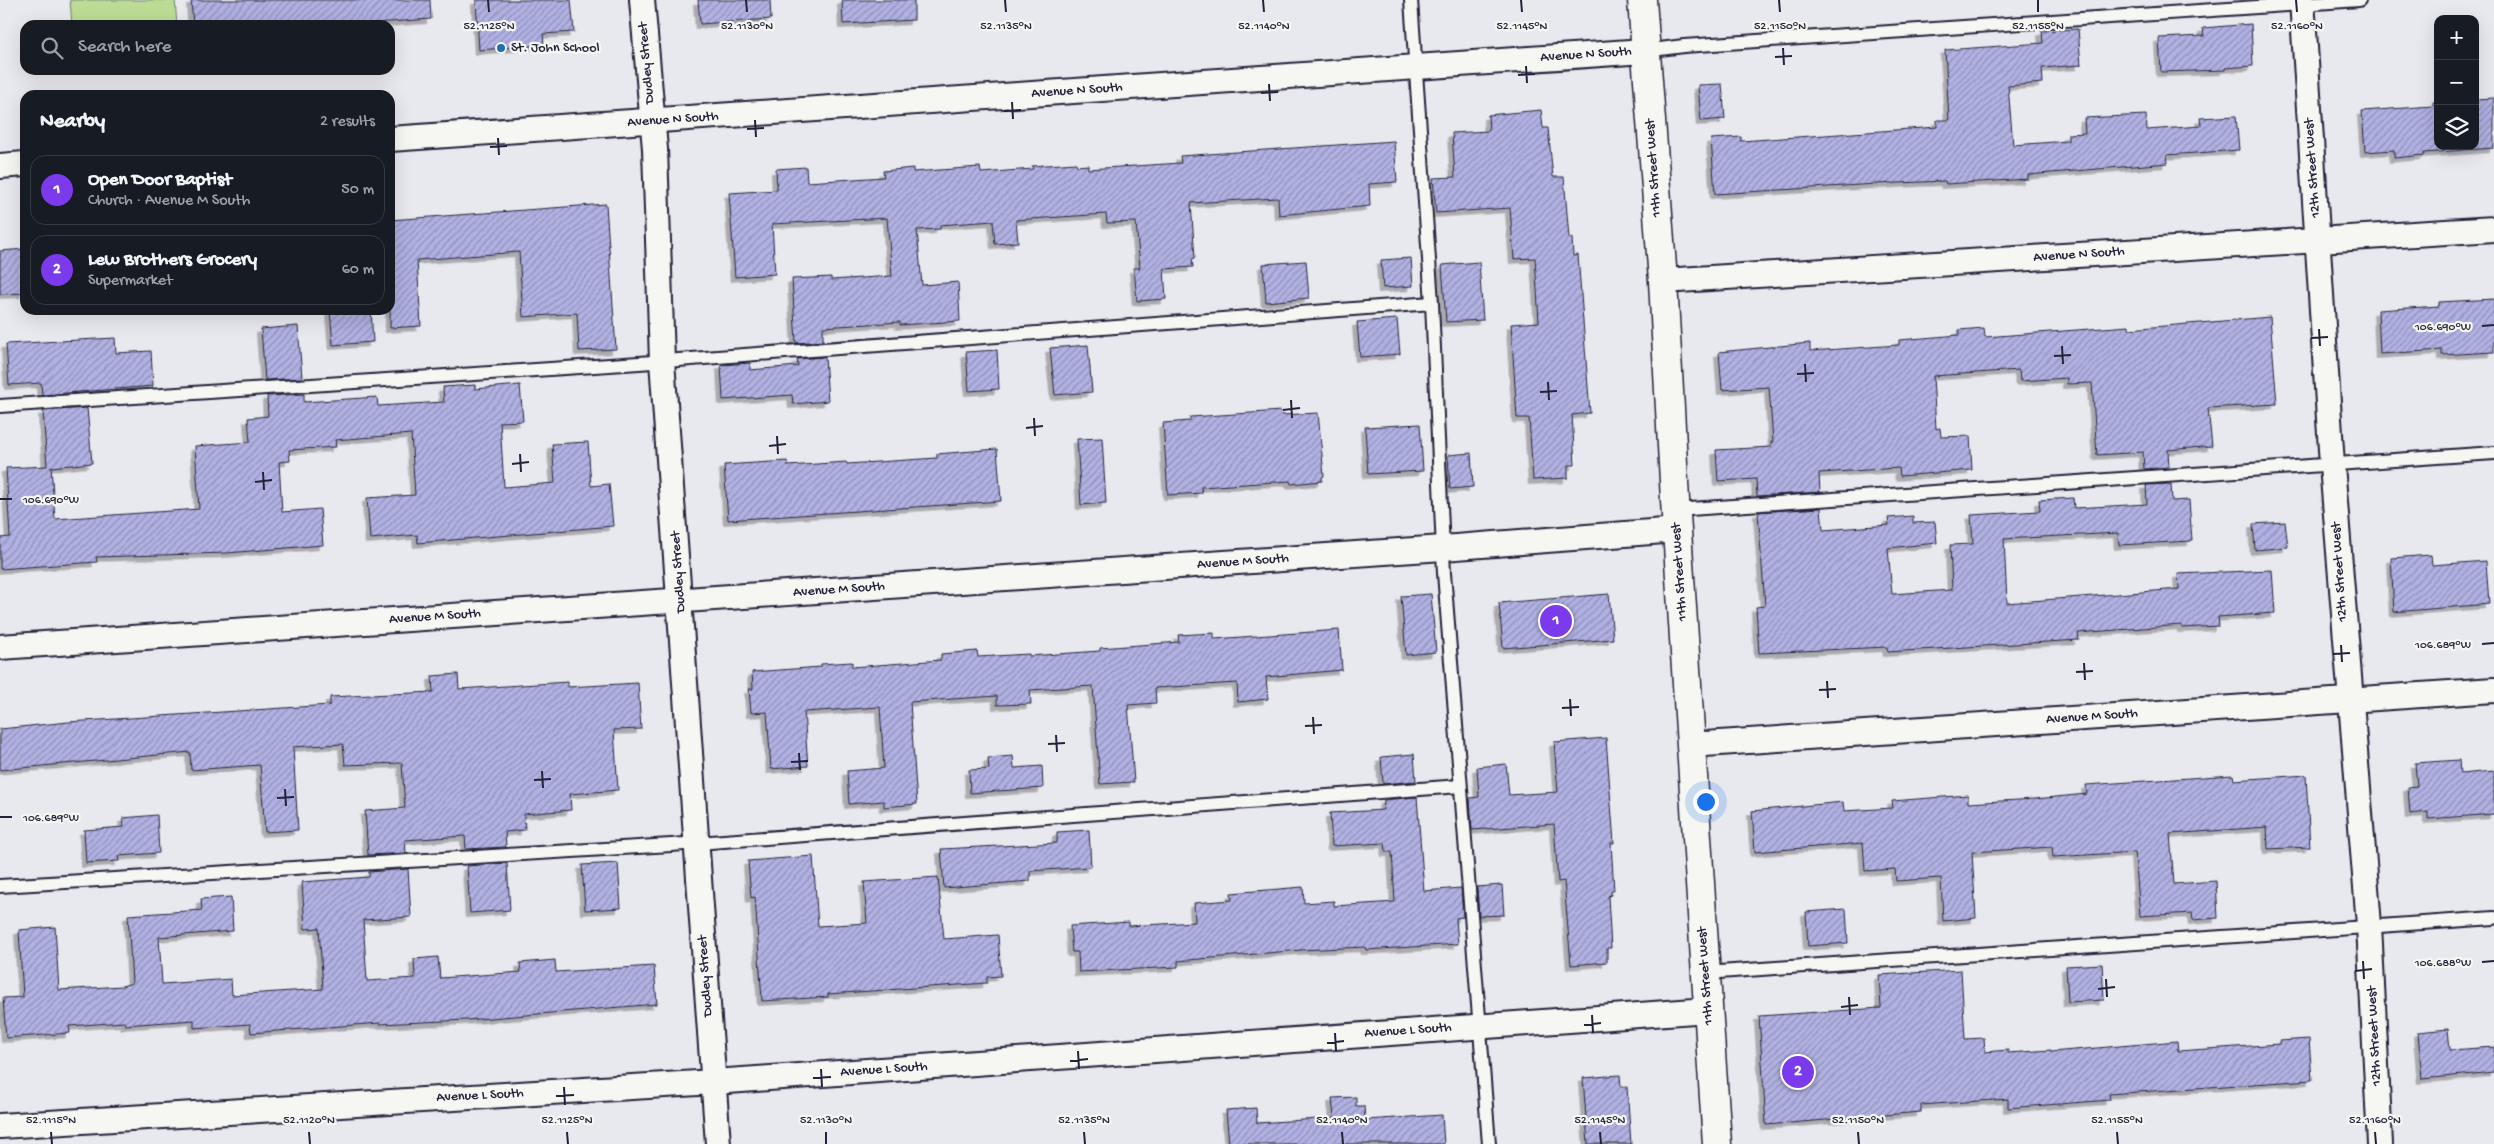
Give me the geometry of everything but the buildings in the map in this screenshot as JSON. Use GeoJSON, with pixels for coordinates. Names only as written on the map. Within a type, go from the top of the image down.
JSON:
{"type":"FeatureCollection","features":[{"type":"Feature","properties":{"kind":"street","name":"Dudley Street"},"geometry":{"type":"LineString","coordinates":[[642,0],[652,121],[662,361],[681,601],[718,1144]]}},
{"type":"Feature","properties":{"kind":"street","name":"11th Street West"},"geometry":{"type":"LineString","coordinates":[[1642,0],[1644,51],[1663,281],[1690,745],[1717,1144]]}},
{"type":"Feature","properties":{"kind":"street","name":"12th Street West"},"geometry":{"type":"LineString","coordinates":[[2302,2],[2332,465],[2349,699],[2369,925],[2380,1144]]}},
{"type":"Feature","properties":{"kind":"street","name":"Avenue N South"},"geometry":{"type":"LineString","coordinates":[[395,139],[1644,51]]}},
{"type":"Feature","properties":{"kind":"street"},"geometry":{"type":"LineString","coordinates":[[0,166],[20,164]]}},
{"type":"Feature","properties":{"kind":"street","name":"Avenue N South"},"geometry":{"type":"LineString","coordinates":[[1663,281],[2494,229]]}},
{"type":"Feature","properties":{"kind":"street","name":"Avenue M South"},"geometry":{"type":"LineString","coordinates":[[0,647],[1443,548],[1676,520]]}},
{"type":"Feature","properties":{"kind":"street","name":"Avenue M South"},"geometry":{"type":"LineString","coordinates":[[1690,745],[2494,690]]}},
{"type":"Feature","properties":{"kind":"street","name":"Avenue L South"},"geometry":{"type":"LineString","coordinates":[[0,1126],[714,1082],[1708,1010]]}},
{"type":"Feature","properties":{"kind":"lane"},"geometry":{"type":"LineString","coordinates":[[1411,0],[1432,303],[1443,548],[1488,1144]]}},
{"type":"Feature","properties":{"kind":"lane"},"geometry":{"type":"LineString","coordinates":[[1644,51],[1694,45],[2302,2],[2359,0]]}},
{"type":"Feature","properties":{"kind":"lane"},"geometry":{"type":"LineString","coordinates":[[0,406],[662,361],[1432,303]]}},
{"type":"Feature","properties":{"kind":"lane"},"geometry":{"type":"LineString","coordinates":[[1676,520],[2494,453]]}},
{"type":"Feature","properties":{"kind":"lane"},"geometry":{"type":"LineString","coordinates":[[0,886],[697,843],[1460,786]]}},
{"type":"Feature","properties":{"kind":"lane"},"geometry":{"type":"LineString","coordinates":[[1705,973],[2369,925],[2494,918]]}},
{"type":"Feature","properties":{"kind":"green space"},"geometry":{"type":"Polygon","coordinates":[[[70,0],[175,0],[177,20],[72,20],[70,0]]]}},
{"type":"Feature","properties":{"kind":"place","name":"St. John School"},"geometry":{"type":"Point","coordinates":[501,48]}},
{"type":"Feature","properties":{"kind":"place","name":"Open Door Baptist"},"geometry":{"type":"Point","coordinates":[1556,621]}},
{"type":"Feature","properties":{"kind":"place","name":"Lew Brothers Grocery"},"geometry":{"type":"Point","coordinates":[1798,1072]}}]}
